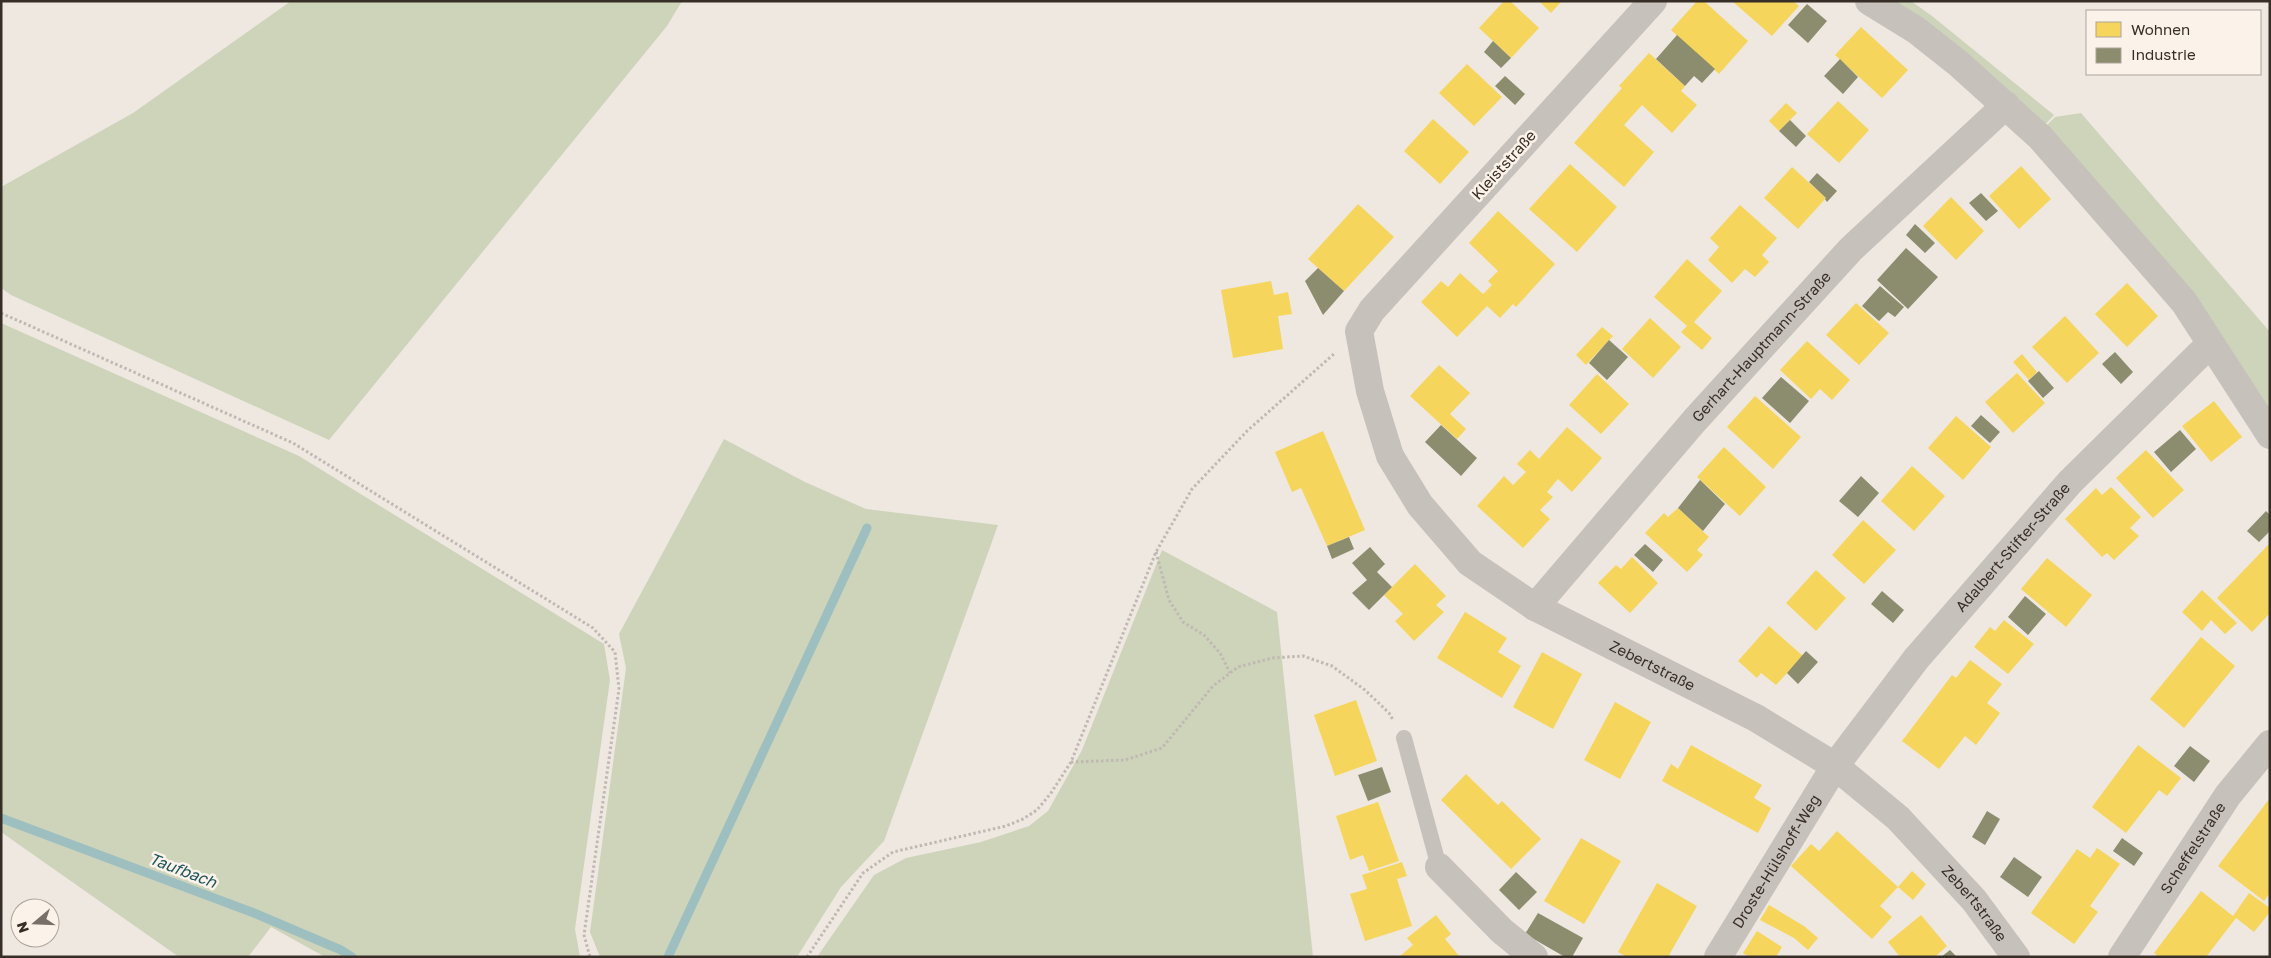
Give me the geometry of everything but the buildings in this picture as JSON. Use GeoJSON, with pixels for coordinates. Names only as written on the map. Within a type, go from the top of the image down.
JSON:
{"type":"FeatureCollection","features":[{"type":"Feature","properties":{"kind":"street","name":"Kleiststraße"},"geometry":{"type":"LineString","coordinates":[[1359,331],[1372,310],[1653,1]]}},
{"type":"Feature","properties":{"kind":"street"},"geometry":{"type":"LineString","coordinates":[[1869,1],[1916,30],[2006,105],[2040,138],[2184,302],[2270,435]]}},
{"type":"Feature","properties":{"kind":"street","name":"Gerhart-Hauptmann-Straße"},"geometry":{"type":"LineString","coordinates":[[1535,607],[1696,420],[1851,249],[2006,105]]}},
{"type":"Feature","properties":{"kind":"street","name":"Zebertstraße"},"geometry":{"type":"LineString","coordinates":[[1359,331],[1370,391],[1390,456],[1420,505],[1470,563],[1535,607],[1756,718],[1835,766],[1898,818],[1974,900],[2016,957]]}},
{"type":"Feature","properties":{"kind":"street","name":"Adalbert-Stifter-Straße"},"geometry":{"type":"LineString","coordinates":[[1835,766],[1916,658],[2070,482],[2210,344]]}},
{"type":"Feature","properties":{"kind":"street","name":"Scheffelstraße"},"geometry":{"type":"LineString","coordinates":[[2122,957],[2228,795],[2270,744]]}},
{"type":"Feature","properties":{"kind":"street","name":"Droste-Hülshoff-Weg"},"geometry":{"type":"LineString","coordinates":[[1718,957],[1835,766]]}},
{"type":"Feature","properties":{"kind":"street"},"geometry":{"type":"LineString","coordinates":[[1439,868],[1502,931],[1534,957]]}},
{"type":"Feature","properties":{"kind":"lane"},"geometry":{"type":"LineString","coordinates":[[1404,738],[1439,868]]}},
{"type":"Feature","properties":{"kind":"path"},"geometry":{"type":"LineString","coordinates":[[1,313],[293,444],[593,628],[615,652],[619,689],[584,935],[590,957]]}},
{"type":"Feature","properties":{"kind":"path"},"geometry":{"type":"LineString","coordinates":[[808,957],[863,873],[893,852],[1006,826],[1023,819],[1037,810],[1052,793],[1071,762],[1156,552],[1192,489],[1247,431],[1359,331]]}},
{"type":"Feature","properties":{"kind":"path"},"geometry":{"type":"LineString","coordinates":[[1156,552],[1168,600],[1183,622],[1204,635],[1220,653],[1230,673]]}},
{"type":"Feature","properties":{"kind":"path"},"geometry":{"type":"LineString","coordinates":[[1071,762],[1125,760],[1162,748],[1213,686],[1238,667],[1272,658],[1303,656],[1332,666],[1365,690],[1389,713],[1404,738]]}},
{"type":"Feature","properties":{"kind":"green space"},"geometry":{"type":"Polygon","coordinates":[[[291,1],[682,1],[667,26],[329,440],[11,295],[1,288],[1,187],[133,113],[291,1]]]}},
{"type":"Feature","properties":{"kind":"green space"},"geometry":{"type":"Polygon","coordinates":[[[1875,1],[1911,1],[2054,115],[2039,131],[1875,1]]]}},
{"type":"Feature","properties":{"kind":"green space"},"geometry":{"type":"Polygon","coordinates":[[[2081,113],[2270,332],[2270,427],[2041,131],[2055,117],[2081,113]]]}},
{"type":"Feature","properties":{"kind":"green space"},"geometry":{"type":"Polygon","coordinates":[[[1,323],[299,456],[604,644],[610,680],[575,929],[580,957],[325,957],[271,927],[248,957],[179,957],[1,832],[1,323]]]}},
{"type":"Feature","properties":{"kind":"green space"},"geometry":{"type":"Polygon","coordinates":[[[724,439],[805,482],[866,509],[998,525],[884,841],[841,887],[797,957],[600,957],[590,932],[626,668],[619,634],[724,439]]]}},
{"type":"Feature","properties":{"kind":"green space"},"geometry":{"type":"Polygon","coordinates":[[[1162,550],[1277,612],[1313,957],[817,957],[874,875],[906,858],[981,842],[1029,826],[1048,811],[1082,750],[1162,550]]]}},
{"type":"Feature","properties":{"kind":"waterway"},"geometry":{"type":"LineString","coordinates":[[668,957],[867,528]]}},
{"type":"Feature","properties":{"kind":"waterway","name":"Taufbach"},"geometry":{"type":"LineString","coordinates":[[1,818],[254,913],[341,950],[352,957]]}}]}
